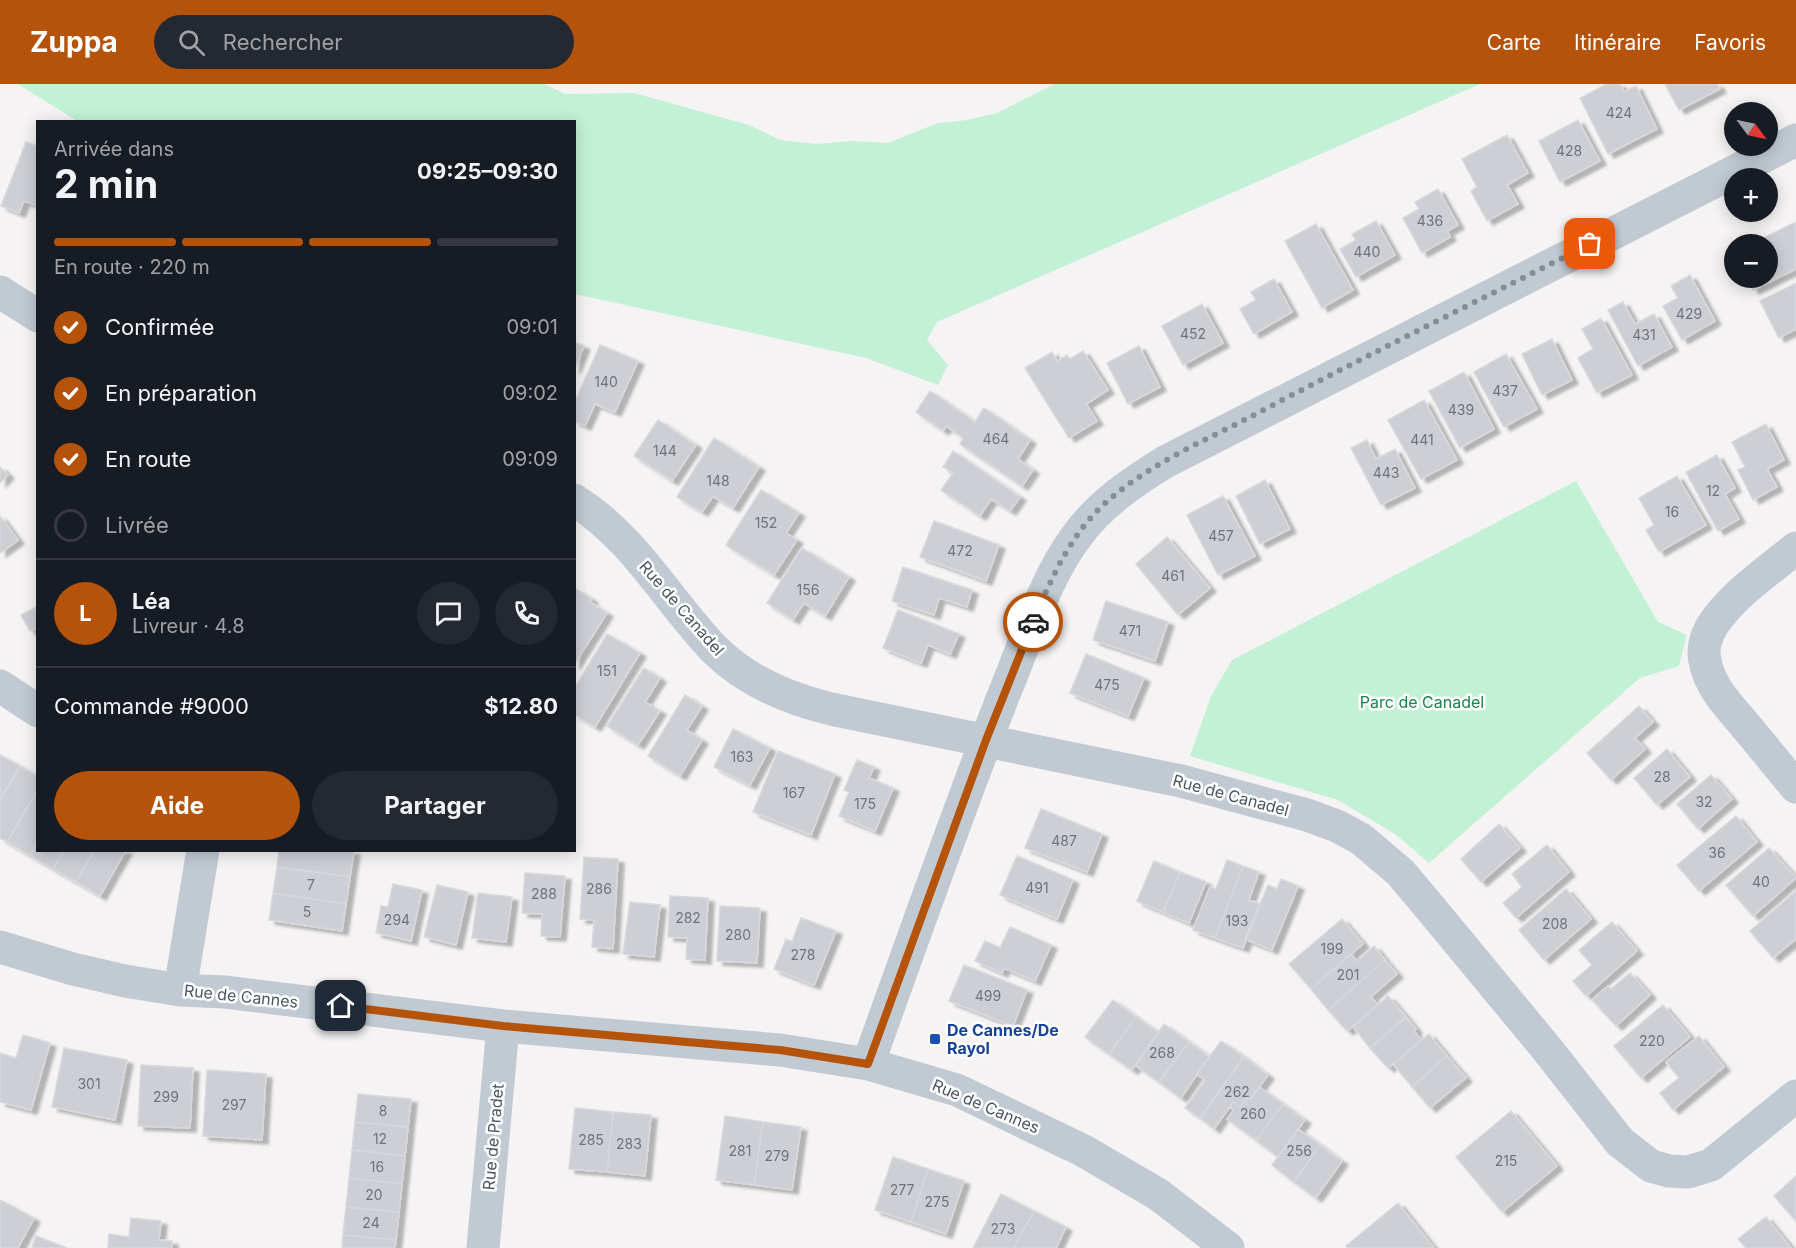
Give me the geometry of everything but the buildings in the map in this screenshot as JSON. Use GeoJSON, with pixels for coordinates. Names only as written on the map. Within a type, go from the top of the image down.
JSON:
{"type":"FeatureCollection","features":[{"type":"Feature","properties":{"kind":"street"},"geometry":{"type":"LineString","coordinates":[[868,1064],[986,740],[1045,592],[1062,558],[1099,509],[1165,462],[1270,406],[1796,140]]}},
{"type":"Feature","properties":{"kind":"street"},"geometry":{"type":"LineString","coordinates":[[0,292],[36,315]]}},
{"type":"Feature","properties":{"kind":"street","name":"Rue de Canadel"},"geometry":{"type":"LineString","coordinates":[[576,501],[610,526],[628,545],[716,651],[740,670],[803,702],[1181,781],[1307,815],[1337,826],[1361,839],[1400,872],[1547,1049],[1620,1142],[1652,1166],[1669,1171],[1688,1172],[1711,1165],[1796,1096]]}},
{"type":"Feature","properties":{"kind":"street"},"geometry":{"type":"LineString","coordinates":[[1796,548],[1737,597],[1722,613],[1711,628],[1705,643],[1704,659],[1710,678],[1721,696],[1796,787]]}},
{"type":"Feature","properties":{"kind":"street"},"geometry":{"type":"LineString","coordinates":[[0,686],[36,710]]}},
{"type":"Feature","properties":{"kind":"street"},"geometry":{"type":"LineString","coordinates":[[180,990],[203,852]]}},
{"type":"Feature","properties":{"kind":"street","name":"Rue de Cannes"},"geometry":{"type":"LineString","coordinates":[[0,947],[73,969],[180,990],[225,992],[503,1026],[780,1050],[868,1064],[957,1090],[1084,1151],[1159,1195],[1228,1248]]}},
{"type":"Feature","properties":{"kind":"street","name":"Rue de Pradet"},"geometry":{"type":"LineString","coordinates":[[483,1248],[503,1026]]}},
{"type":"Feature","properties":{"kind":"green space"},"geometry":{"type":"Polygon","coordinates":[[[18,84],[545,84],[565,94],[634,93],[749,125],[780,140],[817,144],[851,141],[888,143],[938,123],[967,120],[997,113],[1054,84],[1480,84],[937,322],[927,340],[948,365],[938,385],[866,358],[576,294],[576,120],[75,120],[18,84]]]}},
{"type":"Feature","properties":{"kind":"green space","name":"Parc de Canadel"},"geometry":{"type":"Polygon","coordinates":[[[1576,481],[1658,622],[1687,635],[1679,666],[1640,678],[1429,863],[1395,834],[1338,800],[1190,756],[1211,696],[1232,660],[1576,481]]]}},
{"type":"Feature","properties":{"kind":"way so far"},"geometry":{"type":"LineString","coordinates":[[1033,622],[1062,558],[1076,537],[1099,509],[1140,477],[1281,401],[1590,244]]}},
{"type":"Feature","properties":{"kind":"place","name":"De Cannes/De Rayol"},"geometry":{"type":"Point","coordinates":[935,1039]}},
{"type":"Feature","properties":{"kind":"route"},"geometry":{"type":"LineString","coordinates":[[341,1006],[503,1026],[780,1050],[868,1064],[986,740],[1033,622]]}}]}
